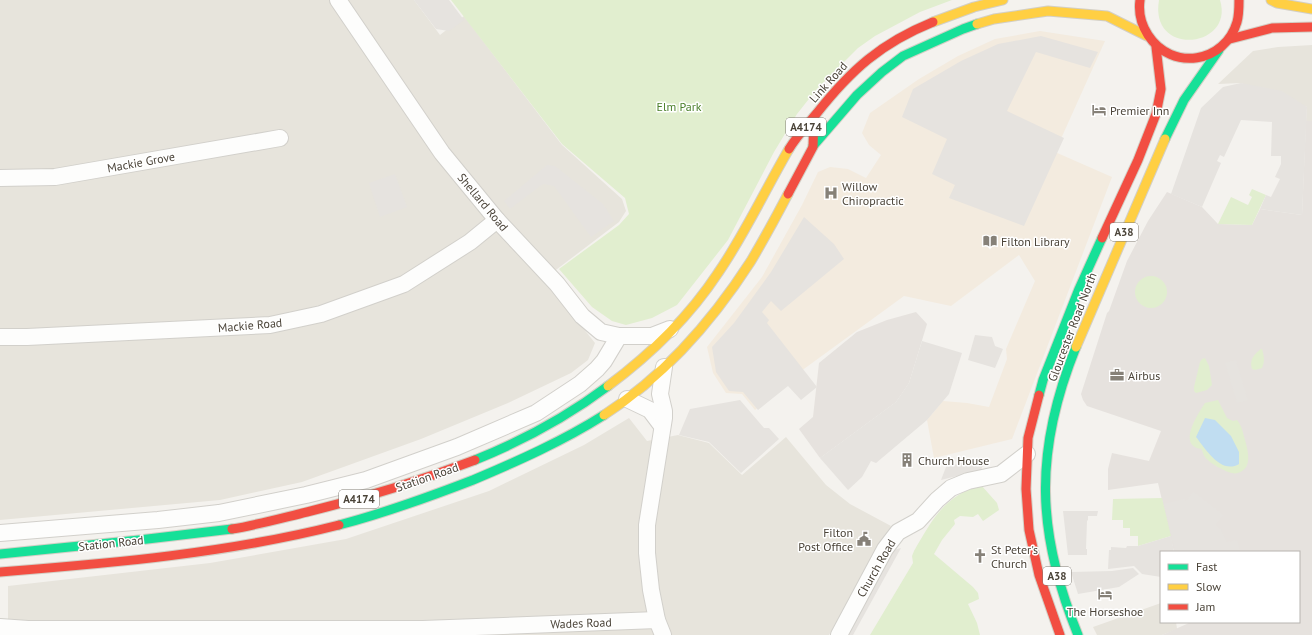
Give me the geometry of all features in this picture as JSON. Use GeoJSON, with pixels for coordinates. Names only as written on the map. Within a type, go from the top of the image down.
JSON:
{"type":"FeatureCollection","features":[{"type":"Feature","properties":{"kind":"main road","name":"Link Road"},"geometry":{"type":"LineString","coordinates":[[674,328],[696,303],[718,274],[792,146],[828,98],[855,69],[875,52],[931,22],[960,11],[1003,0]]}},
{"type":"Feature","properties":{"kind":"main road"},"geometry":{"type":"LineString","coordinates":[[1140,0],[1140,21],[1146,36],[1156,47],[1170,56],[1187,59],[1203,57],[1219,50]]}},
{"type":"Feature","properties":{"kind":"main road"},"geometry":{"type":"LineString","coordinates":[[1230,39],[1237,26],[1240,11],[1239,0]]}},
{"type":"Feature","properties":{"kind":"main road"},"geometry":{"type":"LineString","coordinates":[[1271,0],[1278,3],[1312,9]]}},
{"type":"Feature","properties":{"kind":"main road","name":"A4174"},"geometry":{"type":"LineString","coordinates":[[627,399],[664,368],[693,336],[734,285],[759,248],[813,146],[857,95],[882,72],[903,56],[963,29],[994,19],[1048,11],[1106,16],[1146,36]]}},
{"type":"Feature","properties":{"kind":"main road"},"geometry":{"type":"LineString","coordinates":[[1230,39],[1272,28],[1312,26]]}},
{"type":"Feature","properties":{"kind":"main road","name":"Gloucester Road North"},"geometry":{"type":"LineString","coordinates":[[1078,635],[1059,585],[1049,546],[1047,531],[1045,483],[1047,446],[1052,420],[1065,374],[1078,341],[1174,118],[1182,101],[1194,82],[1219,50],[1230,39]]}},
{"type":"Feature","properties":{"kind":"main road","name":"Gloucester Road North"},"geometry":{"type":"LineString","coordinates":[[1060,635],[1039,575],[1030,536],[1026,489],[1027,454],[1031,422],[1043,380],[1079,289],[1138,160],[1156,114],[1161,89],[1156,47]]}},
{"type":"Feature","properties":{"kind":"main road","name":"A4174"},"geometry":{"type":"LineString","coordinates":[[813,146],[814,116]]}},
{"type":"Feature","properties":{"kind":"main road","name":"Station Road"},"geometry":{"type":"LineString","coordinates":[[0,554],[101,544],[238,527],[333,506],[413,483],[460,466],[507,445],[554,421],[582,404],[634,366],[674,328]]}},
{"type":"Feature","properties":{"kind":"main road","name":"Station Road"},"geometry":{"type":"LineString","coordinates":[[0,572],[89,565],[197,552],[289,536],[340,524],[420,500],[521,460],[588,425],[627,399]]}},
{"type":"Feature","properties":{"kind":"street","name":"Shellard Road"},"geometry":{"type":"LineString","coordinates":[[338,0],[442,154],[497,220],[557,284],[582,316],[601,332],[619,336],[652,336],[674,328]]}},
{"type":"Feature","properties":{"kind":"street","name":"Mackie Grove"},"geometry":{"type":"LineString","coordinates":[[0,178],[55,177],[280,138]]}},
{"type":"Feature","properties":{"kind":"street","name":"Mackie Road"},"geometry":{"type":"LineString","coordinates":[[0,337],[27,337],[266,325],[321,314],[404,284],[470,242],[497,220]]}},
{"type":"Feature","properties":{"kind":"street","name":"Station Road"},"geometry":{"type":"LineString","coordinates":[[0,533],[158,520],[219,513],[306,495],[366,480],[457,447],[536,413],[580,384],[598,369],[619,336]]}},
{"type":"Feature","properties":{"kind":"street"},"geometry":{"type":"LineString","coordinates":[[660,628],[651,590],[647,553],[647,525],[664,411],[660,394],[664,368]]}},
{"type":"Feature","properties":{"kind":"street"},"geometry":{"type":"LineString","coordinates":[[627,399],[650,410],[662,426]]}},
{"type":"Feature","properties":{"kind":"street","name":"Church Road"},"geometry":{"type":"LineString","coordinates":[[839,635],[885,549],[898,532],[915,523],[940,496],[951,488],[968,481],[1001,474],[1027,454]]}},
{"type":"Feature","properties":{"kind":"street","name":"Wades Road"},"geometry":{"type":"LineString","coordinates":[[0,627],[28,629],[660,628]]}},
{"type":"Feature","properties":{"kind":"shaded area"},"geometry":{"type":"Polygon","coordinates":[[[0,0],[329,0],[331,3],[336,0],[414,0],[440,35],[464,16],[562,145],[622,199],[626,211],[619,222],[544,279],[595,343],[588,360],[571,373],[508,403],[421,439],[302,482],[220,500],[0,520],[0,0]]]}},
{"type":"Feature","properties":{"kind":"shaded area"},"geometry":{"type":"Polygon","coordinates":[[[414,0],[449,0],[464,20],[449,31],[436,29],[414,0]]]}},
{"type":"Feature","properties":{"kind":"shaded area"},"geometry":{"type":"Polygon","coordinates":[[[1040,31],[1105,41],[1055,152],[1112,177],[1012,439],[934,458],[927,420],[943,401],[989,407],[1007,359],[1006,349],[1035,281],[1019,255],[951,306],[904,296],[797,374],[755,410],[742,394],[726,393],[713,373],[707,347],[762,277],[802,205],[818,172],[830,167],[848,169],[866,178],[881,155],[869,145],[862,133],[870,113],[919,79],[958,56],[995,39],[1040,31]]]}},
{"type":"Feature","properties":{"kind":"shaded area"},"geometry":{"type":"Polygon","coordinates":[[[1041,36],[1098,52],[1090,68],[1036,52],[1007,111],[1064,138],[1024,226],[949,198],[955,185],[932,174],[947,139],[902,117],[913,89],[961,61],[998,44],[1041,36]]]}},
{"type":"Feature","properties":{"kind":"shaded area"},"geometry":{"type":"Polygon","coordinates":[[[1312,45],[1312,121],[1306,121],[1307,107],[1241,83],[1218,84],[1253,51],[1278,47],[1312,45]]]}},
{"type":"Feature","properties":{"kind":"shaded area"},"geometry":{"type":"Polygon","coordinates":[[[1241,83],[1282,91],[1307,107],[1302,215],[1260,209],[1266,195],[1271,197],[1280,179],[1275,177],[1281,164],[1281,156],[1271,156],[1272,122],[1241,120],[1224,157],[1220,155],[1217,161],[1221,163],[1202,207],[1171,194],[1201,108],[1223,87],[1241,83]]]}},
{"type":"Feature","properties":{"kind":"shaded area","name":"Airbus"},"geometry":{"type":"Polygon","coordinates":[[[1306,121],[1312,121],[1312,635],[1162,635],[1189,623],[1300,623],[1300,551],[1174,551],[1158,483],[1108,490],[1108,469],[1112,453],[1149,461],[1161,431],[1087,406],[1083,400],[1081,394],[1107,313],[1127,261],[1148,221],[1167,192],[1202,207],[1218,224],[1252,225],[1260,209],[1302,215],[1306,121]]]}},
{"type":"Feature","properties":{"kind":"shaded area"},"geometry":{"type":"Polygon","coordinates":[[[547,165],[555,166],[603,204],[614,221],[591,237],[554,186],[544,184],[510,209],[504,201],[547,165]]]}},
{"type":"Feature","properties":{"kind":"shaded area"},"geometry":{"type":"Polygon","coordinates":[[[395,174],[407,207],[380,217],[369,183],[395,174]]]}},
{"type":"Feature","properties":{"kind":"shaded area"},"geometry":{"type":"Polygon","coordinates":[[[804,217],[834,244],[844,259],[781,311],[771,301],[762,312],[769,320],[767,323],[817,387],[801,400],[788,386],[758,410],[743,392],[729,391],[716,372],[712,347],[734,323],[771,272],[804,217]]]}},
{"type":"Feature","properties":{"kind":"shaded area"},"geometry":{"type":"Polygon","coordinates":[[[916,312],[927,324],[909,383],[896,402],[820,458],[799,429],[813,417],[819,363],[857,332],[887,320],[916,312]]]}},
{"type":"Feature","properties":{"kind":"shaded area"},"geometry":{"type":"Polygon","coordinates":[[[975,335],[992,337],[995,346],[1003,349],[995,368],[968,360],[975,335]]]}},
{"type":"Feature","properties":{"kind":"shaded area"},"geometry":{"type":"Polygon","coordinates":[[[922,341],[962,353],[949,394],[927,420],[876,463],[871,461],[862,477],[848,490],[820,458],[896,402],[909,383],[922,341]]]}},
{"type":"Feature","properties":{"kind":"shaded area"},"geometry":{"type":"Polygon","coordinates":[[[1236,360],[1248,400],[1237,403],[1225,363],[1236,360]]]}},
{"type":"Feature","properties":{"kind":"shaded area"},"geometry":{"type":"Polygon","coordinates":[[[740,400],[764,428],[769,428],[779,439],[741,473],[709,442],[679,435],[690,409],[740,400]]]}},
{"type":"Feature","properties":{"kind":"shaded area"},"geometry":{"type":"Polygon","coordinates":[[[629,418],[647,441],[678,435],[709,443],[742,475],[786,437],[826,485],[850,504],[891,526],[829,635],[8,635],[8,586],[210,563],[346,539],[489,491],[584,445],[629,418]]]}},
{"type":"Feature","properties":{"kind":"shaded area"},"geometry":{"type":"Polygon","coordinates":[[[980,458],[985,460],[981,470],[941,480],[946,467],[980,458]]]}},
{"type":"Feature","properties":{"kind":"shaded area"},"geometry":{"type":"Polygon","coordinates":[[[1193,491],[1224,515],[1216,525],[1221,529],[1227,542],[1237,540],[1240,551],[1175,551],[1164,504],[1184,499],[1186,501],[1193,491]]]}},
{"type":"Feature","properties":{"kind":"shaded area"},"geometry":{"type":"Polygon","coordinates":[[[1063,511],[1098,511],[1097,516],[1088,516],[1087,555],[1068,555],[1063,511]]]}},
{"type":"Feature","properties":{"kind":"shaded area"},"geometry":{"type":"Polygon","coordinates":[[[1171,536],[1174,551],[1160,551],[1160,577],[1142,574],[1134,566],[1108,569],[1109,550],[1111,550],[1111,547],[1126,548],[1127,546],[1138,546],[1171,536]]]}},
{"type":"Feature","properties":{"kind":"shaded area"},"geometry":{"type":"Polygon","coordinates":[[[901,548],[853,635],[839,635],[890,551],[901,548]]]}},
{"type":"Feature","properties":{"kind":"shaded area"},"geometry":{"type":"Polygon","coordinates":[[[1133,568],[1139,574],[1119,587],[1078,594],[1071,572],[1112,571],[1133,568]]]}},
{"type":"Feature","properties":{"kind":"shaded area"},"geometry":{"type":"Polygon","coordinates":[[[1160,603],[1160,623],[1176,623],[1177,629],[1162,635],[1097,635],[1093,627],[1160,603]]]}},
{"type":"Feature","properties":{"kind":"green space","name":"Elm Park"},"geometry":{"type":"Polygon","coordinates":[[[451,0],[952,0],[920,12],[875,36],[858,48],[816,90],[797,114],[774,152],[728,240],[677,305],[652,318],[626,325],[612,321],[592,307],[559,269],[619,225],[629,214],[625,198],[562,144],[451,0]]]}},
{"type":"Feature","properties":{"kind":"green space"},"geometry":{"type":"Polygon","coordinates":[[[1159,0],[1220,0],[1221,16],[1215,28],[1205,36],[1191,40],[1178,38],[1166,31],[1159,19],[1159,0]]]}},
{"type":"Feature","properties":{"kind":"green space"},"geometry":{"type":"Polygon","coordinates":[[[1252,189],[1266,195],[1252,225],[1218,224],[1231,197],[1248,205],[1252,197],[1249,195],[1252,189]]]}},
{"type":"Feature","properties":{"kind":"green space"},"geometry":{"type":"Polygon","coordinates":[[[1151,276],[1162,281],[1167,292],[1162,303],[1151,308],[1140,303],[1135,292],[1140,281],[1151,276]]]}},
{"type":"Feature","properties":{"kind":"green space"},"geometry":{"type":"Polygon","coordinates":[[[1261,349],[1264,358],[1262,368],[1255,370],[1252,369],[1251,363],[1253,358],[1261,349]]]}},
{"type":"Feature","properties":{"kind":"green space"},"geometry":{"type":"Polygon","coordinates":[[[1205,358],[1209,366],[1212,385],[1207,390],[1196,393],[1194,391],[1194,387],[1200,362],[1205,358]]]}},
{"type":"Feature","properties":{"kind":"green space"},"geometry":{"type":"Polygon","coordinates":[[[1218,400],[1227,418],[1233,421],[1237,420],[1243,432],[1248,462],[1246,467],[1239,473],[1229,472],[1214,464],[1205,457],[1201,449],[1194,446],[1191,442],[1191,429],[1205,403],[1218,400]]]}},
{"type":"Feature","properties":{"kind":"green space"},"geometry":{"type":"Polygon","coordinates":[[[981,485],[997,503],[999,510],[983,521],[978,514],[973,517],[960,516],[954,520],[955,524],[942,540],[934,554],[978,593],[979,599],[968,604],[977,623],[980,635],[870,635],[913,563],[912,556],[914,551],[933,519],[940,510],[957,496],[981,485]]]}},
{"type":"Feature","properties":{"kind":"green space"},"geometry":{"type":"Polygon","coordinates":[[[1162,498],[1171,536],[1138,546],[1138,536],[1130,536],[1130,528],[1123,528],[1123,520],[1112,520],[1113,499],[1162,498]]]}},
{"type":"Feature","properties":{"kind":"water"},"geometry":{"type":"Polygon","coordinates":[[[1205,418],[1215,420],[1231,436],[1239,452],[1239,464],[1226,466],[1220,463],[1214,459],[1196,437],[1205,418]]]}},
{"type":"Feature","properties":{"kind":"traffic: fast"},"geometry":{"type":"LineString","coordinates":[[813,146],[857,95],[882,72],[903,56],[977,24]]}},
{"type":"Feature","properties":{"kind":"traffic: fast"},"geometry":{"type":"LineString","coordinates":[[1165,139],[1184,100],[1219,50]]}},
{"type":"Feature","properties":{"kind":"traffic: fast"},"geometry":{"type":"LineString","coordinates":[[1039,395],[1043,380],[1079,289],[1102,238]]}},
{"type":"Feature","properties":{"kind":"traffic: fast"},"geometry":{"type":"LineString","coordinates":[[1076,347],[1062,385],[1053,421],[1047,457],[1046,491],[1048,526],[1054,561],[1064,597],[1078,635]]}},
{"type":"Feature","properties":{"kind":"traffic: fast"},"geometry":{"type":"LineString","coordinates":[[475,460],[510,445],[561,418],[608,386]]}},
{"type":"Feature","properties":{"kind":"traffic: fast"},"geometry":{"type":"LineString","coordinates":[[339,525],[440,493],[473,480],[540,450],[604,415]]}},
{"type":"Feature","properties":{"kind":"traffic: fast"},"geometry":{"type":"LineString","coordinates":[[0,554],[232,529]]}},
{"type":"Feature","properties":{"kind":"traffic: slow"},"geometry":{"type":"LineString","coordinates":[[933,22],[974,7],[1003,0]]}},
{"type":"Feature","properties":{"kind":"traffic: slow"},"geometry":{"type":"LineString","coordinates":[[1271,0],[1277,3],[1312,9]]}},
{"type":"Feature","properties":{"kind":"traffic: slow"},"geometry":{"type":"LineString","coordinates":[[977,24],[994,19],[1048,11],[1107,16],[1147,36]]}},
{"type":"Feature","properties":{"kind":"traffic: slow"},"geometry":{"type":"LineString","coordinates":[[1076,347],[1165,139]]}},
{"type":"Feature","properties":{"kind":"traffic: slow"},"geometry":{"type":"LineString","coordinates":[[608,386],[654,348],[695,305],[728,258],[789,149]]}},
{"type":"Feature","properties":{"kind":"traffic: slow"},"geometry":{"type":"LineString","coordinates":[[604,415],[647,383],[703,326],[720,305],[751,261],[788,194]]}},
{"type":"Feature","properties":{"kind":"traffic: jam"},"geometry":{"type":"LineString","coordinates":[[1140,0],[1139,10],[1141,19],[1148,35],[1158,47],[1170,54],[1184,58],[1197,58],[1210,54],[1221,47],[1231,36],[1237,22],[1239,14],[1239,0]]}},
{"type":"Feature","properties":{"kind":"traffic: jam"},"geometry":{"type":"LineString","coordinates":[[789,149],[842,84],[868,59],[898,39],[933,22]]}},
{"type":"Feature","properties":{"kind":"traffic: jam"},"geometry":{"type":"LineString","coordinates":[[1230,39],[1272,28],[1312,27]]}},
{"type":"Feature","properties":{"kind":"traffic: jam"},"geometry":{"type":"LineString","coordinates":[[1102,238],[1138,160],[1156,114],[1161,89],[1156,47]]}},
{"type":"Feature","properties":{"kind":"traffic: jam"},"geometry":{"type":"LineString","coordinates":[[788,194],[813,147],[814,117]]}},
{"type":"Feature","properties":{"kind":"traffic: jam"},"geometry":{"type":"LineString","coordinates":[[1039,395],[1028,438],[1026,489],[1029,530],[1039,575],[1060,635]]}},
{"type":"Feature","properties":{"kind":"traffic: jam"},"geometry":{"type":"LineString","coordinates":[[232,529],[251,526],[371,495],[475,460]]}},
{"type":"Feature","properties":{"kind":"traffic: jam"},"geometry":{"type":"LineString","coordinates":[[0,572],[171,556],[256,543],[339,525]]}},
{"type":"Feature","properties":{"kind":"place","name":"Premier Inn"},"geometry":{"type":"Point","coordinates":[1099,110]}},
{"type":"Feature","properties":{"kind":"place","name":"Willow Chiropractic"},"geometry":{"type":"Point","coordinates":[831,193]}},
{"type":"Feature","properties":{"kind":"place","name":"Filton Library"},"geometry":{"type":"Point","coordinates":[990,241]}},
{"type":"Feature","properties":{"kind":"place","name":"Airbus"},"geometry":{"type":"Point","coordinates":[1117,375]}},
{"type":"Feature","properties":{"kind":"place","name":"Church House"},"geometry":{"type":"Point","coordinates":[907,460]}},
{"type":"Feature","properties":{"kind":"place","name":"Filton Post Office"},"geometry":{"type":"Point","coordinates":[864,539]}},
{"type":"Feature","properties":{"kind":"place","name":"St Peter's Church"},"geometry":{"type":"Point","coordinates":[980,556]}},
{"type":"Feature","properties":{"kind":"place","name":"The Horseshoe"},"geometry":{"type":"Point","coordinates":[1105,594]}}]}
